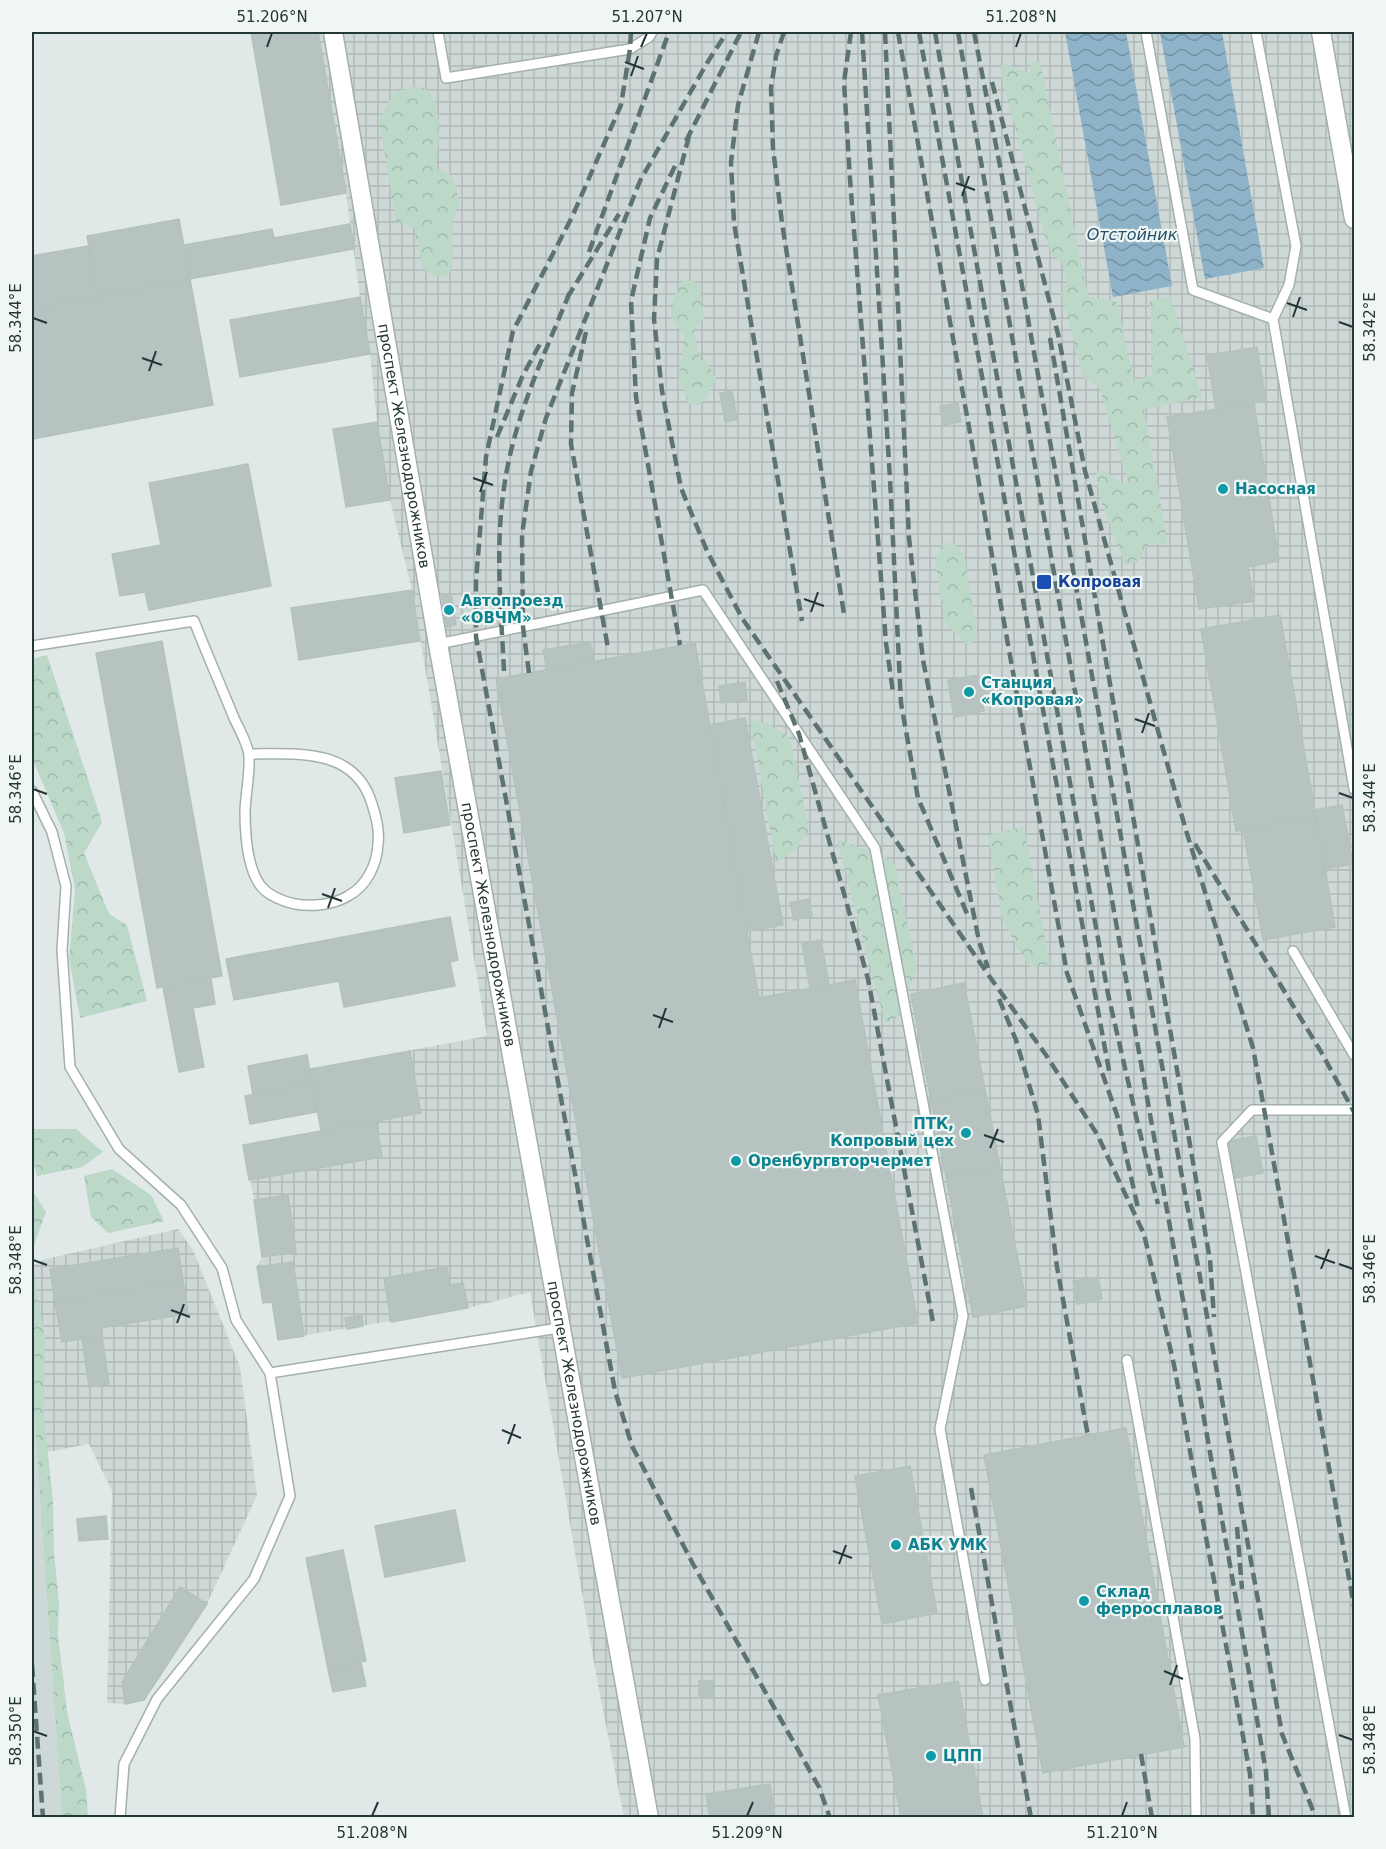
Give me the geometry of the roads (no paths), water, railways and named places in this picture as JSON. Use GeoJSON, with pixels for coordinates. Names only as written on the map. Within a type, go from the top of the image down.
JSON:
{"type":"FeatureCollection","features":[{"type":"Feature","properties":{"kind":"street","name":"проспект Железнодорожников"},"geometry":{"type":"LineString","coordinates":[[333,32],[438,644],[649,1818]]}},
{"type":"Feature","properties":{"kind":"street"},"geometry":{"type":"LineString","coordinates":[[1321,32],[1354,219]]}},
{"type":"Feature","properties":{"kind":"lane"},"geometry":{"type":"LineString","coordinates":[[438,32],[446,78],[630,50],[649,37],[652,32]]}},
{"type":"Feature","properties":{"kind":"lane"},"geometry":{"type":"LineString","coordinates":[[1146,32],[1193,290],[1273,319]]}},
{"type":"Feature","properties":{"kind":"lane"},"geometry":{"type":"LineString","coordinates":[[1256,32],[1296,246],[1289,285],[1273,319],[1354,789]]}},
{"type":"Feature","properties":{"kind":"lane"},"geometry":{"type":"LineString","coordinates":[[438,644],[703,590],[875,848],[963,1316],[940,1430],[985,1680]]}},
{"type":"Feature","properties":{"kind":"lane"},"geometry":{"type":"LineString","coordinates":[[32,646],[194,621],[249,754],[245,812],[248,856],[260,886],[283,901],[308,906],[326,904],[348,896],[365,883],[376,860],[379,840],[372,803],[359,777],[344,765],[328,758],[285,754],[249,754]]}},
{"type":"Feature","properties":{"kind":"lane"},"geometry":{"type":"LineString","coordinates":[[32,791],[52,832],[66,886],[62,950],[70,1067],[118,1149],[181,1205],[222,1268],[236,1320],[270,1372],[290,1496],[254,1580],[157,1699],[124,1764],[120,1818]]}},
{"type":"Feature","properties":{"kind":"lane"},"geometry":{"type":"LineString","coordinates":[[1293,951],[1354,1055]]}},
{"type":"Feature","properties":{"kind":"lane"},"geometry":{"type":"LineString","coordinates":[[1346,1818],[1222,1142],[1252,1110],[1354,1110]]}},
{"type":"Feature","properties":{"kind":"lane"},"geometry":{"type":"LineString","coordinates":[[270,1372],[560,1328]]}},
{"type":"Feature","properties":{"kind":"lane"},"geometry":{"type":"LineString","coordinates":[[1127,1360],[1195,1739],[1196,1818]]}},
{"type":"Feature","properties":{"kind":"water","name":"Отстойник"},"geometry":{"type":"Polygon","coordinates":[[[1065,32],[1126,32],[1172,286],[1113,297],[1065,32]]]}},
{"type":"Feature","properties":{"kind":"water","name":"Отстойник"},"geometry":{"type":"Polygon","coordinates":[[[1160,32],[1222,32],[1264,268],[1205,279],[1160,32]]]}},
{"type":"Feature","properties":{"kind":"railway"},"geometry":{"type":"LineString","coordinates":[[631,32],[621,105],[572,217],[513,331],[486,457],[476,581],[476,637],[615,1391],[632,1446],[693,1564],[819,1787],[830,1818]]}},
{"type":"Feature","properties":{"kind":"railway"},"geometry":{"type":"LineString","coordinates":[[589,252],[669,32]]}},
{"type":"Feature","properties":{"kind":"railway"},"geometry":{"type":"LineString","coordinates":[[529,673],[523,627],[522,535],[531,471],[546,418],[640,181],[727,32]]}},
{"type":"Feature","properties":{"kind":"railway"},"geometry":{"type":"LineString","coordinates":[[686,141],[741,32]]}},
{"type":"Feature","properties":{"kind":"railway"},"geometry":{"type":"LineString","coordinates":[[759,32],[738,105],[731,162],[734,223],[802,621]]}},
{"type":"Feature","properties":{"kind":"railway"},"geometry":{"type":"LineString","coordinates":[[784,32],[776,56],[771,88],[773,148],[782,223],[844,614]]}},
{"type":"Feature","properties":{"kind":"railway"},"geometry":{"type":"LineString","coordinates":[[851,32],[844,82],[850,179],[886,643],[893,692]]}},
{"type":"Feature","properties":{"kind":"railway"},"geometry":{"type":"LineString","coordinates":[[862,32],[890,479],[901,703],[918,798],[968,916]]}},
{"type":"Feature","properties":{"kind":"railway"},"geometry":{"type":"LineString","coordinates":[[885,32],[909,538],[923,660],[979,941],[988,968]]}},
{"type":"Feature","properties":{"kind":"railway"},"geometry":{"type":"LineString","coordinates":[[898,32],[1067,973],[1117,1115],[1138,1208]]}},
{"type":"Feature","properties":{"kind":"railway"},"geometry":{"type":"LineString","coordinates":[[919,32],[1110,1076]]}},
{"type":"Feature","properties":{"kind":"railway"},"geometry":{"type":"LineString","coordinates":[[935,32],[1108,994],[1158,1204]]}},
{"type":"Feature","properties":{"kind":"railway"},"geometry":{"type":"LineString","coordinates":[[958,32],[1247,1661],[1266,1772],[1269,1818]]}},
{"type":"Feature","properties":{"kind":"railway"},"geometry":{"type":"LineString","coordinates":[[974,32],[1007,202],[1282,1734],[1316,1818]]}},
{"type":"Feature","properties":{"kind":"railway"},"geometry":{"type":"LineString","coordinates":[[992,82],[1058,334],[1085,471],[1185,827],[1253,1048],[1354,1606]]}},
{"type":"Feature","properties":{"kind":"railway"},"geometry":{"type":"LineString","coordinates":[[689,136],[657,259],[654,319],[662,391],[681,488],[707,551],[742,618],[1046,1055],[1097,1134],[1144,1234],[1174,1365],[1250,1774],[1253,1818]]}},
{"type":"Feature","properties":{"kind":"railway"},"geometry":{"type":"LineString","coordinates":[[675,166],[650,218],[631,301],[636,397],[680,645]]}},
{"type":"Feature","properties":{"kind":"railway"},"geometry":{"type":"LineString","coordinates":[[567,298],[619,214]]}},
{"type":"Feature","properties":{"kind":"railway"},"geometry":{"type":"LineString","coordinates":[[504,671],[499,556],[501,511],[508,463],[531,388],[570,292]]}},
{"type":"Feature","properties":{"kind":"railway"},"geometry":{"type":"LineString","coordinates":[[586,332],[572,393],[571,444],[608,648]]}},
{"type":"Feature","properties":{"kind":"railway"},"geometry":{"type":"LineString","coordinates":[[1050,338],[1210,1260],[1214,1317]]}},
{"type":"Feature","properties":{"kind":"railway"},"geometry":{"type":"LineString","coordinates":[[497,437],[523,375],[541,342]]}},
{"type":"Feature","properties":{"kind":"railway"},"geometry":{"type":"LineString","coordinates":[[777,681],[799,734],[868,979],[933,1322]]}},
{"type":"Feature","properties":{"kind":"railway"},"geometry":{"type":"LineString","coordinates":[[1195,844],[1320,1050],[1354,1112]]}},
{"type":"Feature","properties":{"kind":"railway"},"geometry":{"type":"LineString","coordinates":[[999,999],[1016,1040],[1038,1115],[1057,1267],[1088,1436]]}},
{"type":"Feature","properties":{"kind":"railway"},"geometry":{"type":"LineString","coordinates":[[971,1488],[1031,1818]]}},
{"type":"Feature","properties":{"kind":"railway"},"geometry":{"type":"LineString","coordinates":[[1237,1527],[1242,1589]]}},
{"type":"Feature","properties":{"kind":"railway"},"geometry":{"type":"LineString","coordinates":[[32,1665],[43,1818]]}},
{"type":"Feature","properties":{"kind":"railway"},"geometry":{"type":"LineString","coordinates":[[1141,1754],[1152,1818]]}},
{"type":"Feature","properties":{"kind":"place","name":"Насосная"},"geometry":{"type":"Point","coordinates":[1223,489]}},
{"type":"Feature","properties":{"kind":"place","name":"Копровая"},"geometry":{"type":"Point","coordinates":[1044,582]}},
{"type":"Feature","properties":{"kind":"place","name":"Автопроезд «ОВЧМ»"},"geometry":{"type":"Point","coordinates":[449,610]}},
{"type":"Feature","properties":{"kind":"place","name":"Станция «Копровая»"},"geometry":{"type":"Point","coordinates":[969,692]}},
{"type":"Feature","properties":{"kind":"place","name":"ПТК, Копровый цех"},"geometry":{"type":"Point","coordinates":[966,1133]}},
{"type":"Feature","properties":{"kind":"place","name":"Оренбургвторчермет"},"geometry":{"type":"Point","coordinates":[736,1161]}},
{"type":"Feature","properties":{"kind":"place","name":"АБК УМК"},"geometry":{"type":"Point","coordinates":[896,1545]}},
{"type":"Feature","properties":{"kind":"place","name":"Склад ферросплавов"},"geometry":{"type":"Point","coordinates":[1084,1601]}},
{"type":"Feature","properties":{"kind":"place","name":"ЦПП"},"geometry":{"type":"Point","coordinates":[931,1756]}}]}
